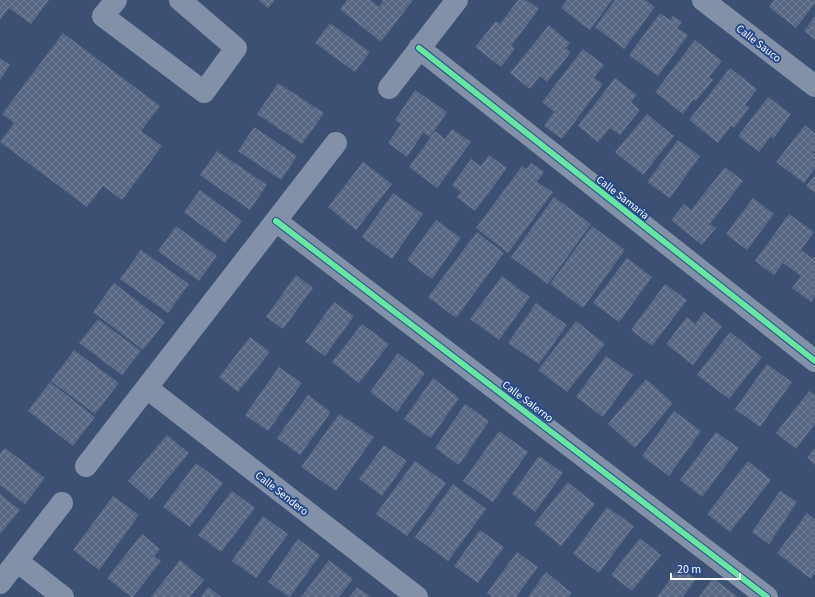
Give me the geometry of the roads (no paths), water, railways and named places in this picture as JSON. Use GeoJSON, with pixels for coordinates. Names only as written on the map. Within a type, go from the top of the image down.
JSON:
{"type":"FeatureCollection","features":[{"type":"Feature","properties":{"kind":"street"},"geometry":{"type":"LineString","coordinates":[[116,0],[104,16],[204,92],[236,48],[180,0]]}},
{"type":"Feature","properties":{"kind":"street"},"geometry":{"type":"LineString","coordinates":[[389,88],[457,0]]}},
{"type":"Feature","properties":{"kind":"street","name":"Calle Sauco"},"geometry":{"type":"LineString","coordinates":[[704,0],[815,86]]}},
{"type":"Feature","properties":{"kind":"street","name":"Calle Samaria"},"geometry":{"type":"LineString","coordinates":[[419,48],[815,360]]}},
{"type":"Feature","properties":{"kind":"street"},"geometry":{"type":"LineString","coordinates":[[86,466],[336,143]]}},
{"type":"Feature","properties":{"kind":"street","name":"Calle Salerno"},"geometry":{"type":"LineString","coordinates":[[276,221],[767,597]]}},
{"type":"Feature","properties":{"kind":"street","name":"Calle Sendero"},"geometry":{"type":"LineString","coordinates":[[147,388],[417,597]]}},
{"type":"Feature","properties":{"kind":"street"},"geometry":{"type":"LineString","coordinates":[[0,583],[62,503]]}},
{"type":"Feature","properties":{"kind":"street"},"geometry":{"type":"LineString","coordinates":[[17,562],[63,597]]}}]}
